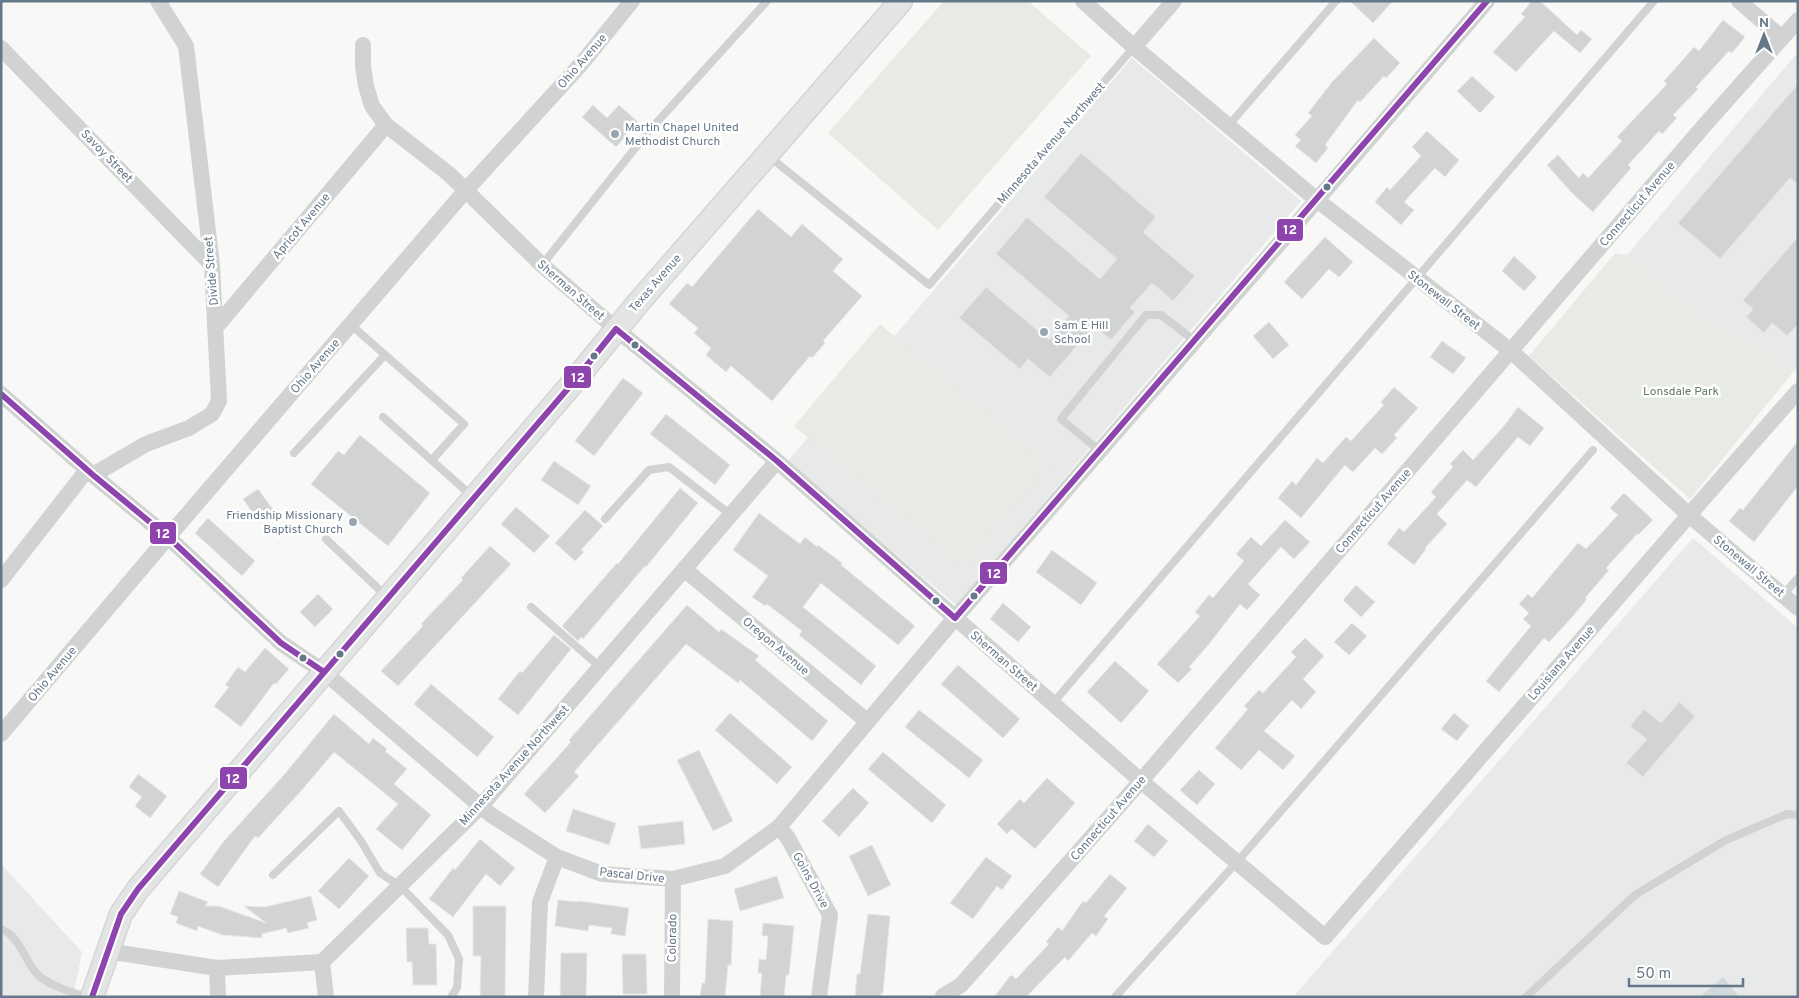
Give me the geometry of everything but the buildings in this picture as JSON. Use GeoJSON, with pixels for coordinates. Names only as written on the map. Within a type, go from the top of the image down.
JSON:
{"type":"FeatureCollection","features":[{"type":"Feature","properties":{"kind":"street","name":"Divide Street"},"geometry":{"type":"LineString","coordinates":[[90,472],[146,444],[189,428],[212,414],[219,401],[212,265],[186,46],[158,1]]}},
{"type":"Feature","properties":{"kind":"street","name":"Ohio Avenue"},"geometry":{"type":"LineString","coordinates":[[1,734],[466,190],[582,64],[632,1]]}},
{"type":"Feature","properties":{"kind":"street","name":"Texas Avenue"},"geometry":{"type":"LineString","coordinates":[[92,997],[121,914],[138,888],[571,385],[638,302],[901,1]]}},
{"type":"Feature","properties":{"kind":"street","name":"Stonewall Street"},"geometry":{"type":"LineString","coordinates":[[1083,1],[1134,47],[1317,200],[1510,351],[1689,515],[1798,608]]}},
{"type":"Feature","properties":{"kind":"street","name":"Minnesota Avenue Northwest"},"geometry":{"type":"LineString","coordinates":[[1134,47],[1174,1]]}},
{"type":"Feature","properties":{"kind":"street","name":"Pascal Drive"},"geometry":{"type":"LineString","coordinates":[[1,394],[168,537],[281,643],[324,672],[491,814],[557,857],[602,874],[673,879],[725,866],[779,827],[955,618],[1487,1]]}},
{"type":"Feature","properties":{"kind":"street"},"geometry":{"type":"LineString","coordinates":[[1739,1],[1782,38]]}},
{"type":"Feature","properties":{"kind":"street","name":"Connecticut Avenue"},"geometry":{"type":"LineString","coordinates":[[943,996],[961,985],[1141,781],[1703,127],[1798,20]]}},
{"type":"Feature","properties":{"kind":"street","name":"Sherman Street"},"geometry":{"type":"LineString","coordinates":[[363,45],[363,66],[366,86],[372,106],[386,125],[449,174],[542,265],[616,329],[777,461],[1141,781],[1325,937]]}},
{"type":"Feature","properties":{"kind":"street","name":"Savoy Street"},"geometry":{"type":"LineString","coordinates":[[1,48],[212,265]]}},
{"type":"Feature","properties":{"kind":"street","name":"Apricot Avenue"},"geometry":{"type":"LineString","coordinates":[[216,327],[386,125]]}},
{"type":"Feature","properties":{"kind":"street","name":"Louisiana Avenue"},"geometry":{"type":"LineString","coordinates":[[1325,937],[1798,391]]}},
{"type":"Feature","properties":{"kind":"street","name":"Minnesota Avenue Northwest"},"geometry":{"type":"LineString","coordinates":[[322,962],[481,806],[777,461]]}},
{"type":"Feature","properties":{"kind":"street"},"geometry":{"type":"LineString","coordinates":[[1,580],[90,472]]}},
{"type":"Feature","properties":{"kind":"street","name":"Oregon Avenue"},"geometry":{"type":"LineString","coordinates":[[684,569],[868,722]]}},
{"type":"Feature","properties":{"kind":"street","name":"Goins Drive"},"geometry":{"type":"LineString","coordinates":[[779,827],[788,838],[830,915],[819,997]]}},
{"type":"Feature","properties":{"kind":"street"},"geometry":{"type":"LineString","coordinates":[[536,997],[540,902],[557,857]]}},
{"type":"Feature","properties":{"kind":"street","name":"Colorado"},"geometry":{"type":"LineString","coordinates":[[672,997],[673,879]]}},
{"type":"Feature","properties":{"kind":"street"},"geometry":{"type":"LineString","coordinates":[[107,951],[217,968],[322,962],[326,997]]}},
{"type":"Feature","properties":{"kind":"street"},"geometry":{"type":"LineString","coordinates":[[217,968],[218,997]]}},
{"type":"Feature","properties":{"kind":"lane"},"geometry":{"type":"LineString","coordinates":[[542,265],[648,132],[767,1]]}},
{"type":"Feature","properties":{"kind":"lane"},"geometry":{"type":"LineString","coordinates":[[1228,126],[1336,1]]}},
{"type":"Feature","properties":{"kind":"lane"},"geometry":{"type":"LineString","coordinates":[[1053,704],[1654,1]]}},
{"type":"Feature","properties":{"kind":"lane","name":"Minnesota Avenue Northwest"},"geometry":{"type":"LineString","coordinates":[[768,153],[776,162],[929,285],[1134,47]]}},
{"type":"Feature","properties":{"kind":"lane"},"geometry":{"type":"LineString","coordinates":[[1100,451],[1061,419],[1146,315],[1161,315],[1195,340]]}},
{"type":"Feature","properties":{"kind":"lane"},"geometry":{"type":"LineString","coordinates":[[350,325],[464,424],[432,460]]}},
{"type":"Feature","properties":{"kind":"lane"},"geometry":{"type":"LineString","coordinates":[[294,453],[385,355]]}},
{"type":"Feature","properties":{"kind":"lane"},"geometry":{"type":"LineString","coordinates":[[384,417],[474,498]]}},
{"type":"Feature","properties":{"kind":"lane"},"geometry":{"type":"LineString","coordinates":[[1115,997],[1237,862],[1592,450]]}},
{"type":"Feature","properties":{"kind":"lane"},"geometry":{"type":"LineString","coordinates":[[605,519],[649,470],[669,467],[731,515]]}},
{"type":"Feature","properties":{"kind":"lane"},"geometry":{"type":"LineString","coordinates":[[326,539],[388,598]]}},
{"type":"Feature","properties":{"kind":"lane"},"geometry":{"type":"LineString","coordinates":[[1783,594],[1798,578]]}},
{"type":"Feature","properties":{"kind":"lane"},"geometry":{"type":"LineString","coordinates":[[531,607],[600,667]]}},
{"type":"Feature","properties":{"kind":"lane"},"geometry":{"type":"LineString","coordinates":[[273,875],[339,812],[361,841],[380,873],[400,886],[448,935],[459,959],[457,988],[451,997]]}},
{"type":"Feature","properties":{"kind":"lane"},"geometry":{"type":"LineString","coordinates":[[1526,997],[1635,895],[1726,840],[1787,814],[1798,815]]}},
{"type":"Feature","properties":{"kind":"lane"},"geometry":{"type":"LineString","coordinates":[[1,929],[8,932],[20,945],[28,963],[38,976],[85,997]]}},
{"type":"Feature","properties":{"kind":"shaded area"},"geometry":{"type":"Polygon","coordinates":[[[1798,52],[1798,367],[1794,371],[1703,317],[1627,255],[1798,52]]]}},
{"type":"Feature","properties":{"kind":"shaded area","name":"Sam E Hill School"},"geometry":{"type":"Polygon","coordinates":[[[1132,58],[1301,201],[956,605],[787,462],[1132,58]]]}},
{"type":"Feature","properties":{"kind":"shaded area"},"geometry":{"type":"Polygon","coordinates":[[[1693,538],[1798,628],[1798,997],[1293,997],[1693,538]]]}},
{"type":"Feature","properties":{"kind":"shaded area"},"geometry":{"type":"Polygon","coordinates":[[[1,864],[82,952],[73,997],[1,997],[1,864]]]}},
{"type":"Feature","properties":{"kind":"shaded area"},"geometry":{"type":"Polygon","coordinates":[[[1723,977],[1739,997],[1700,997],[1723,977]]]}},
{"type":"Feature","properties":{"kind":"green space"},"geometry":{"type":"Polygon","coordinates":[[[944,1],[1028,1],[1091,56],[938,230],[828,133],[944,1]]]}},
{"type":"Feature","properties":{"kind":"green space","name":"Lonsdale Park"},"geometry":{"type":"Polygon","coordinates":[[[1615,253],[1627,255],[1703,317],[1794,371],[1690,499],[1529,356],[1615,253]]]}},
{"type":"Feature","properties":{"kind":"green space"},"geometry":{"type":"Polygon","coordinates":[[[880,324],[1049,466],[963,568],[794,426],[880,324]]]}},
{"type":"Feature","properties":{"kind":"transit line","name":"12"},"geometry":{"type":"LineString","coordinates":[[92,997],[121,914],[138,889],[571,385],[616,329],[777,461],[955,618],[1487,1]]}},
{"type":"Feature","properties":{"kind":"transit line","name":"12"},"geometry":{"type":"LineString","coordinates":[[1,394],[93,475],[168,537],[281,643],[324,672]]}},
{"type":"Feature","properties":{"kind":"place","name":"Martin Chapel United Methodist Church"},"geometry":{"type":"Point","coordinates":[615,134]}},
{"type":"Feature","properties":{"kind":"place","name":"Sam E Hill School"},"geometry":{"type":"Point","coordinates":[1044,332]}},
{"type":"Feature","properties":{"kind":"place","name":"Friendship Missionary Baptist Church"},"geometry":{"type":"Point","coordinates":[353,522]}}]}
